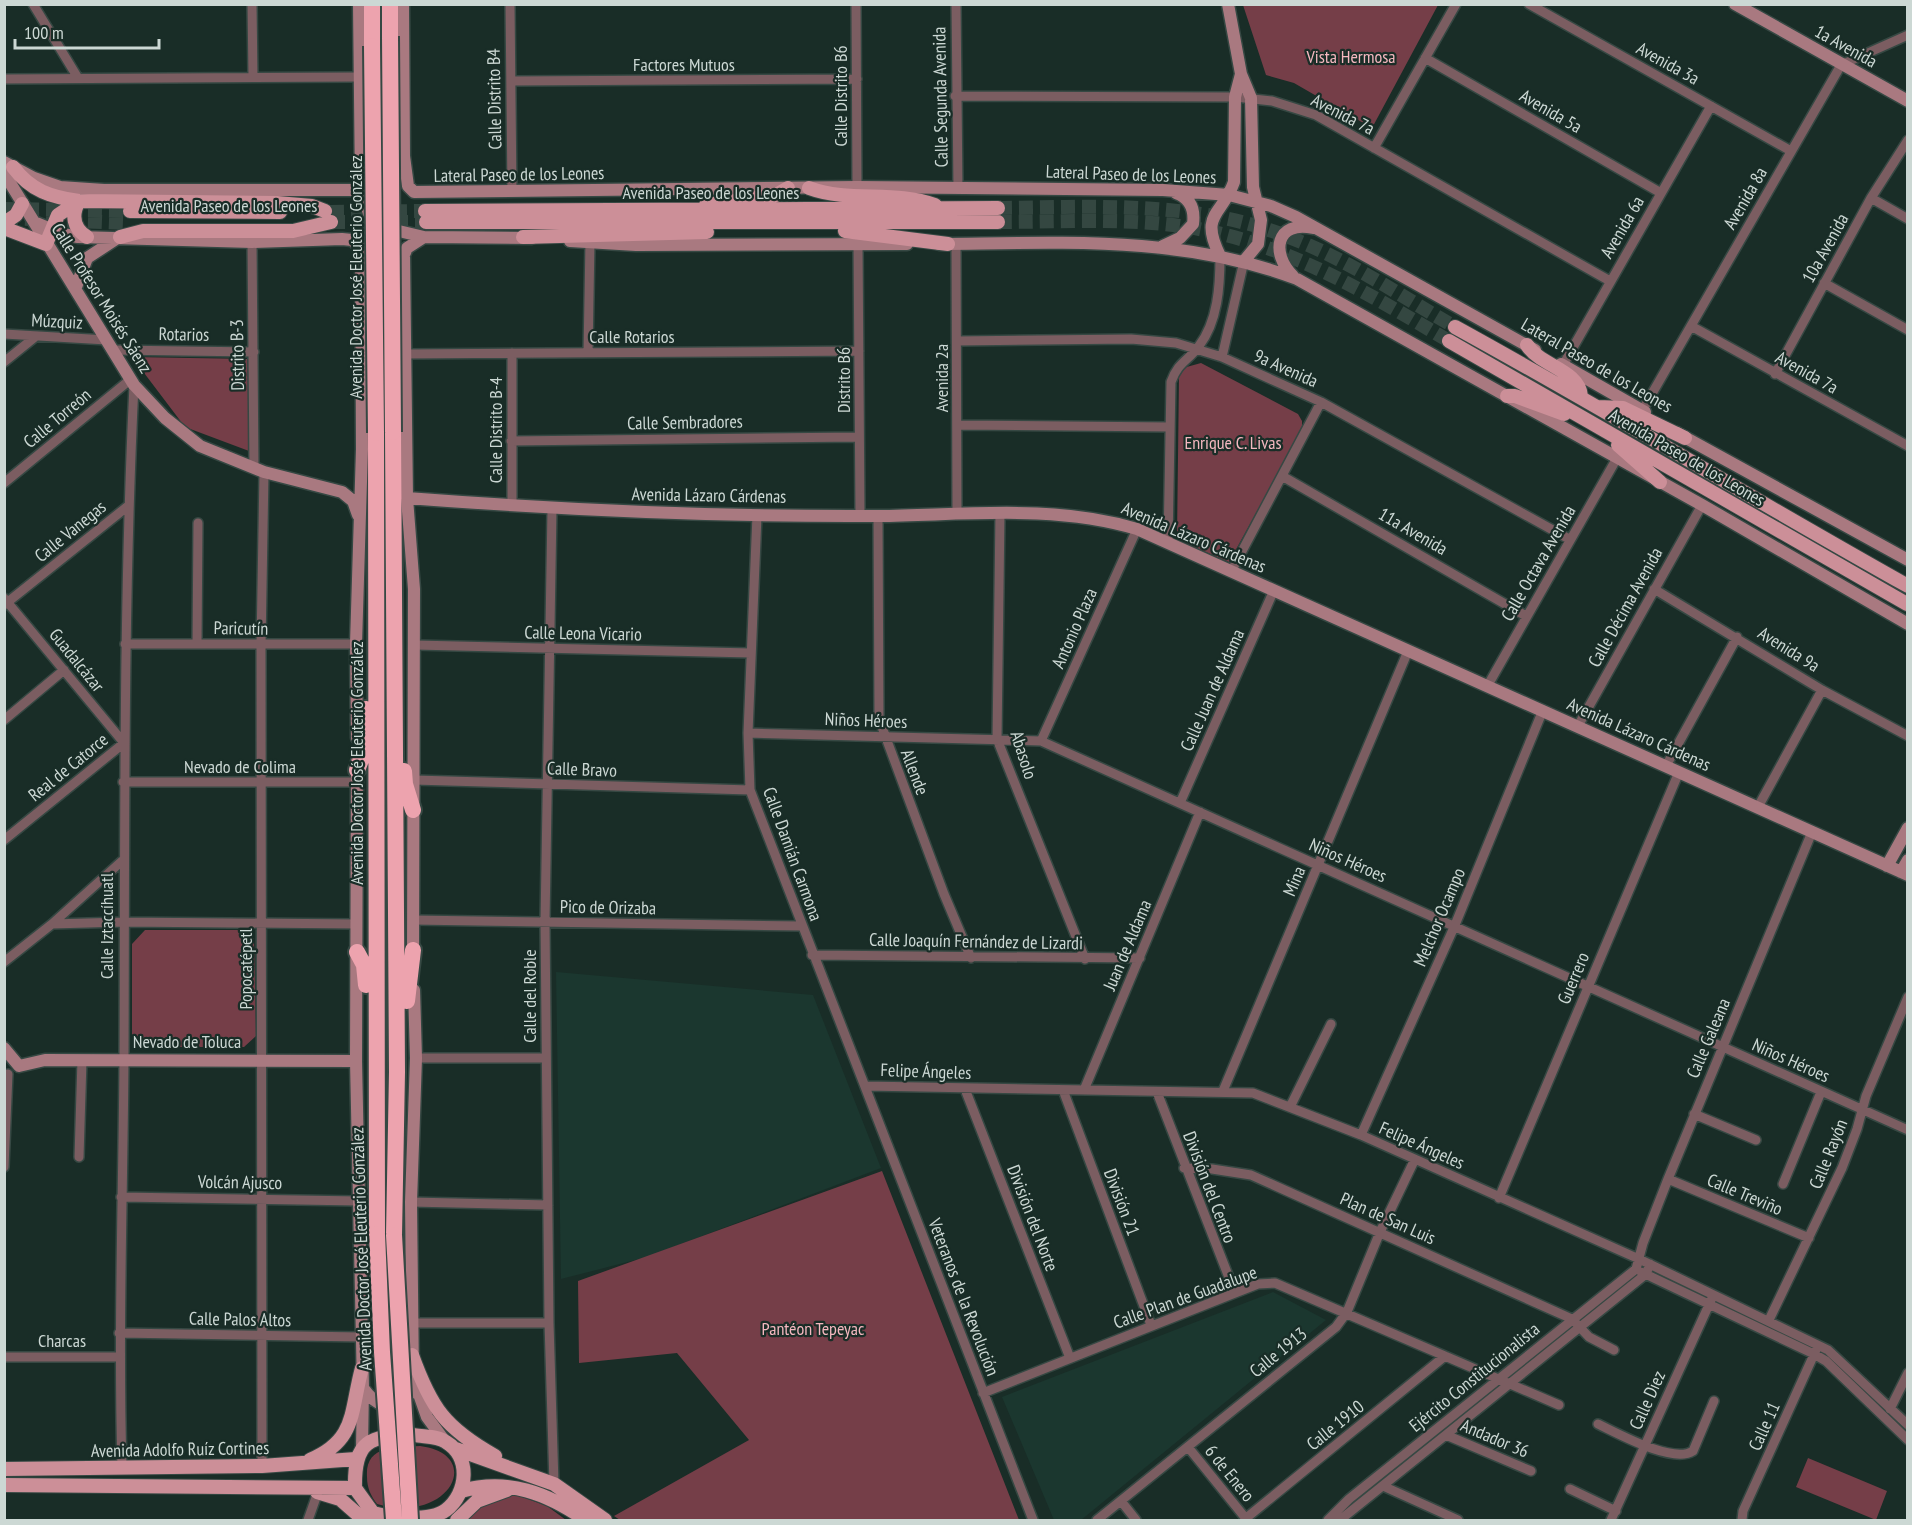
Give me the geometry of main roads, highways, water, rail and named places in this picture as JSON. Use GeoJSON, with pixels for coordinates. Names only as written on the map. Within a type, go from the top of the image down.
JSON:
{"type":"FeatureCollection","features":[{"type":"Feature","properties":{"kind":"highway","name":"Avenida Doctor José Eleuterio González"},"geometry":{"type":"LineString","coordinates":[[372,4],[384,432],[394,659],[397,1072],[386,1234],[394,1521]]}},
{"type":"Feature","properties":{"kind":"highway","name":"Avenida Doctor José Eleuterio González"},"geometry":{"type":"LineString","coordinates":[[390,4],[384,432],[376,677],[375,1065],[386,1234],[410,1521]]}},
{"type":"Feature","properties":{"kind":"highway"},"geometry":{"type":"LineString","coordinates":[[394,659],[403,687],[405,784],[413,810]]}},
{"type":"Feature","properties":{"kind":"highway"},"geometry":{"type":"LineString","coordinates":[[357,776],[363,755],[368,698],[376,677]]}},
{"type":"Feature","properties":{"kind":"highway"},"geometry":{"type":"LineString","coordinates":[[397,1072],[406,1039],[407,985],[413,950]]}},
{"type":"Feature","properties":{"kind":"highway"},"geometry":{"type":"LineString","coordinates":[[357,952],[365,972],[367,1052],[375,1065]]}},
{"type":"Feature","properties":{"kind":"main road"},"geometry":{"type":"LineString","coordinates":[[7,167],[34,189],[50,196],[79,201],[277,203],[312,206],[329,215]]}},
{"type":"Feature","properties":{"kind":"main road"},"geometry":{"type":"LineString","coordinates":[[693,211],[719,201],[776,195],[788,188]]}},
{"type":"Feature","properties":{"kind":"main road"},"geometry":{"type":"LineString","coordinates":[[809,188],[834,195],[916,198],[943,208]]}},
{"type":"Feature","properties":{"kind":"main road"},"geometry":{"type":"LineString","coordinates":[[4,228],[46,244],[58,215],[79,201]]}},
{"type":"Feature","properties":{"kind":"main road"},"geometry":{"type":"LineString","coordinates":[[79,201],[75,224],[79,232],[87,237]]}},
{"type":"Feature","properties":{"kind":"main road"},"geometry":{"type":"LineString","coordinates":[[4,223],[16,215],[22,204]]}},
{"type":"Feature","properties":{"kind":"main road","name":"Avenida Paseo de los Leones"},"geometry":{"type":"LineString","coordinates":[[943,208],[998,215],[787,224],[425,217],[693,211],[943,208]]}},
{"type":"Feature","properties":{"kind":"main road"},"geometry":{"type":"LineString","coordinates":[[4,209],[4,215]]}},
{"type":"Feature","properties":{"kind":"main road"},"geometry":{"type":"LineString","coordinates":[[120,237],[142,231],[293,231],[329,215]]}},
{"type":"Feature","properties":{"kind":"main road","name":"Avenida Paseo de los Leones"},"geometry":{"type":"LineString","coordinates":[[129,217],[329,215]]}},
{"type":"Feature","properties":{"kind":"main road"},"geometry":{"type":"LineString","coordinates":[[523,237],[721,232],[787,224],[952,244]]}},
{"type":"Feature","properties":{"kind":"main road","name":"Avenida Paseo de los Leones"},"geometry":{"type":"LineString","coordinates":[[1455,327],[1581,396],[1908,586]]}},
{"type":"Feature","properties":{"kind":"main road","name":"Avenida Paseo de los Leones"},"geometry":{"type":"LineString","coordinates":[[1449,340],[1907,604]]}},
{"type":"Feature","properties":{"kind":"main road"},"geometry":{"type":"LineString","coordinates":[[1527,345],[1535,354],[1573,380],[1579,386],[1581,396]]}},
{"type":"Feature","properties":{"kind":"main road"},"geometry":{"type":"LineString","coordinates":[[1507,396],[1515,396],[1562,413],[1580,415]]}},
{"type":"Feature","properties":{"kind":"main road"},"geometry":{"type":"LineString","coordinates":[[1598,406],[1623,408],[1685,438]]}},
{"type":"Feature","properties":{"kind":"main road"},"geometry":{"type":"LineString","coordinates":[[1613,435],[1618,446],[1660,482]]}},
{"type":"Feature","properties":{"kind":"main road"},"geometry":{"type":"LineString","coordinates":[[412,1355],[426,1390],[450,1426],[517,1469]]}},
{"type":"Feature","properties":{"kind":"main road"},"geometry":{"type":"LineString","coordinates":[[297,1465],[334,1448],[343,1439],[348,1428],[362,1368]]}},
{"type":"Feature","properties":{"kind":"main road"},"geometry":{"type":"LineString","coordinates":[[371,1518],[354,1488],[359,1453],[384,1437],[414,1435],[444,1440],[456,1449],[554,1484],[605,1521]]}},
{"type":"Feature","properties":{"kind":"main road"},"geometry":{"type":"LineString","coordinates":[[318,1489],[371,1518],[444,1516],[461,1491],[464,1469],[456,1449]]}},
{"type":"Feature","properties":{"kind":"main road","name":"Avenida Adolfo Ruíz Cortines"},"geometry":{"type":"LineString","coordinates":[[4,1469],[297,1465],[359,1453]]}},
{"type":"Feature","properties":{"kind":"main road","name":"Avenida Adolfo Ruíz Cortines"},"geometry":{"type":"LineString","coordinates":[[4,1485],[292,1486],[318,1489]]}},
{"type":"Feature","properties":{"kind":"main road"},"geometry":{"type":"LineString","coordinates":[[461,1491],[495,1485],[520,1488],[548,1497],[586,1521]]}},
{"type":"Feature","properties":{"kind":"main road"},"geometry":{"type":"LineString","coordinates":[[318,1489],[354,1488]]}},
{"type":"Feature","properties":{"kind":"main road"},"geometry":{"type":"LineString","coordinates":[[457,1521],[477,1501],[494,1493],[520,1488]]}},
{"type":"Feature","properties":{"kind":"tunnel"},"geometry":{"type":"LineString","coordinates":[[998,208],[1135,208],[1203,214],[1236,221],[1269,230],[1318,249],[1455,327]]}},
{"type":"Feature","properties":{"kind":"tunnel"},"geometry":{"type":"LineString","coordinates":[[4,209],[130,211]]}},
{"type":"Feature","properties":{"kind":"tunnel"},"geometry":{"type":"LineString","coordinates":[[330,212],[425,211]]}},
{"type":"Feature","properties":{"kind":"tunnel"},"geometry":{"type":"LineString","coordinates":[[4,218],[128,223]]}},
{"type":"Feature","properties":{"kind":"tunnel"},"geometry":{"type":"LineString","coordinates":[[331,222],[426,222]]}},
{"type":"Feature","properties":{"kind":"tunnel"},"geometry":{"type":"LineString","coordinates":[[998,222],[1136,222],[1181,226],[1217,233],[1287,255],[1320,270],[1353,286],[1449,341]]}},
{"type":"Feature","properties":{"kind":"park label","name":"Vista Hermosa"},"geometry":{"type":"Point","coordinates":[1351,56]}},
{"type":"Feature","properties":{"kind":"park label","name":"Enrique C. Livas"},"geometry":{"type":"Point","coordinates":[1233,442]}},
{"type":"Feature","properties":{"kind":"park label","name":"Pantéon Tepeyac"},"geometry":{"type":"Point","coordinates":[813,1328]}}]}
